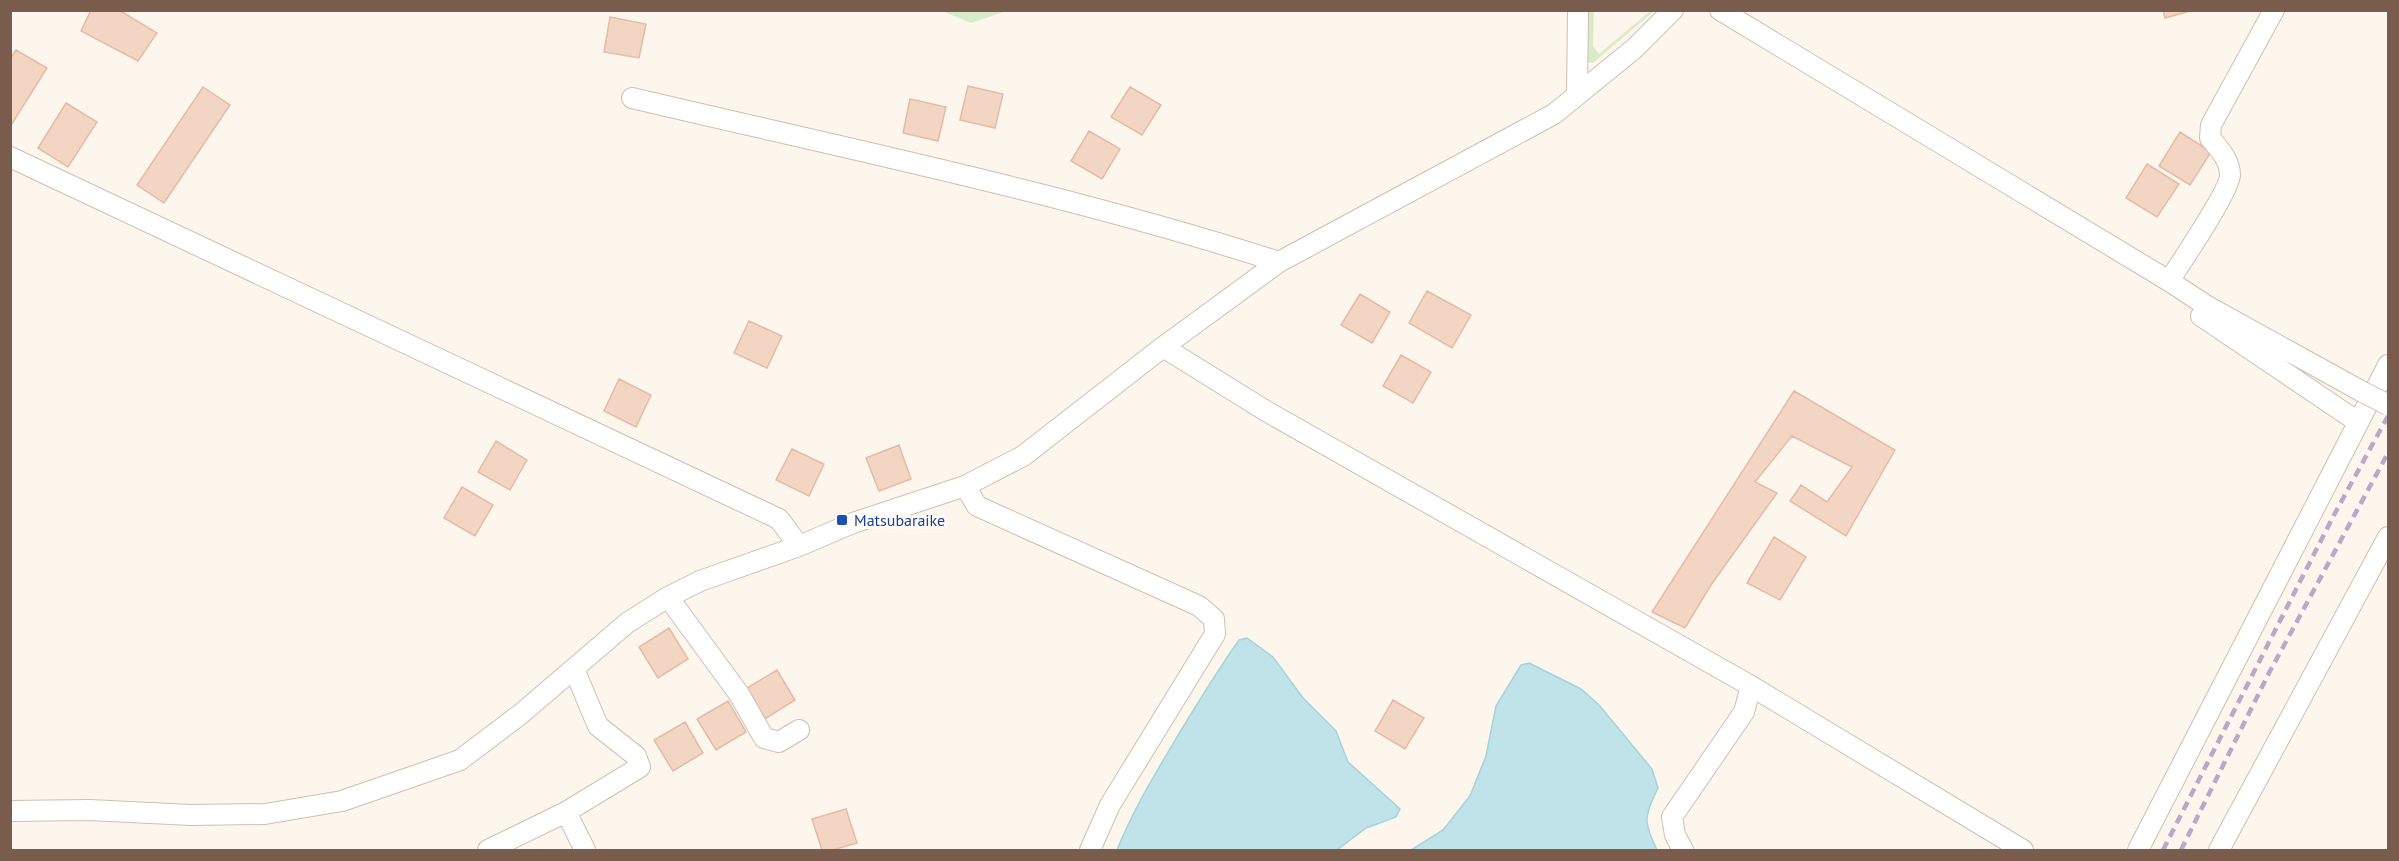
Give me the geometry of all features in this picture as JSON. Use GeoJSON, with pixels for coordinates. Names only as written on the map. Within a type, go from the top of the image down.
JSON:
{"type":"FeatureCollection","features":[{"type":"Feature","properties":{"kind":"street"},"geometry":{"type":"LineString","coordinates":[[1577,94],[1578,10]]}},
{"type":"Feature","properties":{"kind":"street"},"geometry":{"type":"LineString","coordinates":[[10,811],[88,810],[190,815],[266,814],[342,801],[460,760],[574,669],[627,623],[668,597],[700,581],[853,524],[965,486],[1023,456],[1163,347],[1279,261],[1554,114],[1635,48],[1673,10]]}},
{"type":"Feature","properties":{"kind":"street"},"geometry":{"type":"LineString","coordinates":[[1719,10],[2169,281],[2206,306],[2388,405]]}},
{"type":"Feature","properties":{"kind":"street"},"geometry":{"type":"LineString","coordinates":[[2169,281],[2219,201],[2230,176],[2226,158],[2210,138],[2211,125],[2274,10]]}},
{"type":"Feature","properties":{"kind":"street"},"geometry":{"type":"LineString","coordinates":[[632,98],[945,171],[1186,232],[1279,261]]}},
{"type":"Feature","properties":{"kind":"street"},"geometry":{"type":"LineString","coordinates":[[10,157],[779,519],[799,546]]}},
{"type":"Feature","properties":{"kind":"street"},"geometry":{"type":"LineString","coordinates":[[2206,306],[2200,316],[2358,422]]}},
{"type":"Feature","properties":{"kind":"street"},"geometry":{"type":"LineString","coordinates":[[1163,347],[1266,411],[1751,686],[2023,850]]}},
{"type":"Feature","properties":{"kind":"street"},"geometry":{"type":"LineString","coordinates":[[2138,850],[2388,366]]}},
{"type":"Feature","properties":{"kind":"street"},"geometry":{"type":"LineString","coordinates":[[965,486],[977,506],[1199,606],[1214,619],[1215,634],[1110,805],[1089,850]]}},
{"type":"Feature","properties":{"kind":"street"},"geometry":{"type":"LineString","coordinates":[[2219,850],[2388,537]]}},
{"type":"Feature","properties":{"kind":"street"},"geometry":{"type":"LineString","coordinates":[[668,597],[739,694],[764,738],[779,742],[800,730]]}},
{"type":"Feature","properties":{"kind":"street"},"geometry":{"type":"LineString","coordinates":[[488,850],[566,812],[640,767],[636,756],[598,726],[574,669]]}},
{"type":"Feature","properties":{"kind":"street"},"geometry":{"type":"LineString","coordinates":[[1683,850],[1676,835],[1672,817],[1744,712],[1751,686]]}},
{"type":"Feature","properties":{"kind":"street"},"geometry":{"type":"LineString","coordinates":[[566,812],[585,850]]}},
{"type":"Feature","properties":{"kind":"street"},"geometry":{"type":"LineString","coordinates":[[1977,824],[2008,850]]}},
{"type":"Feature","properties":{"kind":"green space"},"geometry":{"type":"Polygon","coordinates":[[[942,10],[1007,11],[971,23],[942,10]]]}},
{"type":"Feature","properties":{"kind":"green space"},"geometry":{"type":"Polygon","coordinates":[[[1588,11],[1594,11],[1593,46],[1599,54],[1650,11],[1654,11],[1593,63],[1587,62],[1584,55],[1588,11]]]}},
{"type":"Feature","properties":{"kind":"water"},"geometry":{"type":"Polygon","coordinates":[[[1247,638],[1273,657],[1303,698],[1336,731],[1348,762],[1400,809],[1396,817],[1366,828],[1337,850],[1117,850],[1145,792],[1192,712],[1239,640],[1247,638]]]}},
{"type":"Feature","properties":{"kind":"water"},"geometry":{"type":"Polygon","coordinates":[[[1529,663],[1581,689],[1599,705],[1652,769],[1658,788],[1650,806],[1647,825],[1657,850],[1411,850],[1443,830],[1470,796],[1486,756],[1496,706],[1521,665],[1529,663]]]}},
{"type":"Feature","properties":{"kind":"building"},"geometry":{"type":"Polygon","coordinates":[[[91,10],[119,10],[157,33],[138,61],[81,31],[91,10]]]}},
{"type":"Feature","properties":{"kind":"building"},"geometry":{"type":"Polygon","coordinates":[[[2163,10],[2194,10],[2165,18],[2163,10]]]}},
{"type":"Feature","properties":{"kind":"building"},"geometry":{"type":"Polygon","coordinates":[[[610,17],[646,24],[639,58],[604,52],[610,17]]]}},
{"type":"Feature","properties":{"kind":"building"},"geometry":{"type":"Polygon","coordinates":[[[16,50],[47,68],[10,127],[10,59],[16,50]]]}},
{"type":"Feature","properties":{"kind":"building"},"geometry":{"type":"Polygon","coordinates":[[[968,86],[1003,94],[995,128],[960,120],[968,86]]]}},
{"type":"Feature","properties":{"kind":"building"},"geometry":{"type":"Polygon","coordinates":[[[203,87],[230,105],[164,203],[137,185],[203,87]]]}},
{"type":"Feature","properties":{"kind":"building"},"geometry":{"type":"Polygon","coordinates":[[[1130,87],[1161,105],[1142,135],[1111,117],[1130,87]]]}},
{"type":"Feature","properties":{"kind":"building"},"geometry":{"type":"Polygon","coordinates":[[[910,99],[946,107],[938,141],[903,133],[910,99]]]}},
{"type":"Feature","properties":{"kind":"building"},"geometry":{"type":"Polygon","coordinates":[[[66,103],[97,122],[68,167],[38,148],[66,103]]]}},
{"type":"Feature","properties":{"kind":"building"},"geometry":{"type":"Polygon","coordinates":[[[1089,131],[1120,149],[1102,179],[1071,161],[1089,131]]]}},
{"type":"Feature","properties":{"kind":"building"},"geometry":{"type":"Polygon","coordinates":[[[2180,132],[2211,152],[2190,185],[2159,166],[2180,132]]]}},
{"type":"Feature","properties":{"kind":"building"},"geometry":{"type":"Polygon","coordinates":[[[2147,164],[2179,184],[2157,217],[2126,198],[2147,164]]]}},
{"type":"Feature","properties":{"kind":"building"},"geometry":{"type":"Polygon","coordinates":[[[1427,291],[1471,315],[1452,348],[1409,323],[1427,291]]]}},
{"type":"Feature","properties":{"kind":"building"},"geometry":{"type":"Polygon","coordinates":[[[1360,294],[1390,312],[1372,343],[1341,325],[1360,294]]]}},
{"type":"Feature","properties":{"kind":"building"},"geometry":{"type":"Polygon","coordinates":[[[749,321],[782,336],[767,368],[734,353],[749,321]]]}},
{"type":"Feature","properties":{"kind":"building"},"geometry":{"type":"Polygon","coordinates":[[[1401,355],[1431,372],[1413,403],[1383,386],[1401,355]]]}},
{"type":"Feature","properties":{"kind":"building"},"geometry":{"type":"Polygon","coordinates":[[[619,379],[651,395],[636,427],[604,411],[619,379]]]}},
{"type":"Feature","properties":{"kind":"building"},"geometry":{"type":"Polygon","coordinates":[[[1794,391],[1895,450],[1846,536],[1790,501],[1801,485],[1827,502],[1852,467],[1792,436],[1755,482],[1777,493],[1711,585],[1685,628],[1652,612],[1794,391]]]}},
{"type":"Feature","properties":{"kind":"building"},"geometry":{"type":"Polygon","coordinates":[[[496,441],[527,460],[510,490],[478,472],[496,441]]]}},
{"type":"Feature","properties":{"kind":"building"},"geometry":{"type":"Polygon","coordinates":[[[899,445],[911,479],[879,491],[866,458],[899,445]]]}},
{"type":"Feature","properties":{"kind":"building"},"geometry":{"type":"Polygon","coordinates":[[[792,449],[824,464],[809,496],[776,480],[792,449]]]}},
{"type":"Feature","properties":{"kind":"building"},"geometry":{"type":"Polygon","coordinates":[[[462,487],[493,505],[475,536],[444,518],[462,487]]]}},
{"type":"Feature","properties":{"kind":"building"},"geometry":{"type":"Polygon","coordinates":[[[1774,537],[1806,557],[1780,600],[1747,583],[1774,537]]]}},
{"type":"Feature","properties":{"kind":"building"},"geometry":{"type":"Polygon","coordinates":[[[669,628],[688,659],[658,678],[639,647],[669,628]]]}},
{"type":"Feature","properties":{"kind":"building"},"geometry":{"type":"Polygon","coordinates":[[[777,670],[795,700],[765,719],[747,688],[777,670]]]}},
{"type":"Feature","properties":{"kind":"building"},"geometry":{"type":"Polygon","coordinates":[[[1393,700],[1424,718],[1405,749],[1375,731],[1393,700]]]}},
{"type":"Feature","properties":{"kind":"building"},"geometry":{"type":"Polygon","coordinates":[[[728,701],[746,732],[716,750],[697,719],[728,701]]]}},
{"type":"Feature","properties":{"kind":"building"},"geometry":{"type":"Polygon","coordinates":[[[685,722],[703,753],[673,771],[654,740],[685,722]]]}},
{"type":"Feature","properties":{"kind":"building"},"geometry":{"type":"Polygon","coordinates":[[[846,809],[857,843],[833,850],[822,850],[812,819],[846,809]]]}},
{"type":"Feature","properties":{"kind":"railway"},"geometry":{"type":"LineString","coordinates":[[2163,850],[2334,515],[2388,416]]}},
{"type":"Feature","properties":{"kind":"railway"},"geometry":{"type":"LineString","coordinates":[[2181,850],[2269,673],[2388,453]]}},
{"type":"Feature","properties":{"kind":"place","name":"Matsubaraike"},"geometry":{"type":"Point","coordinates":[842,520]}}]}
